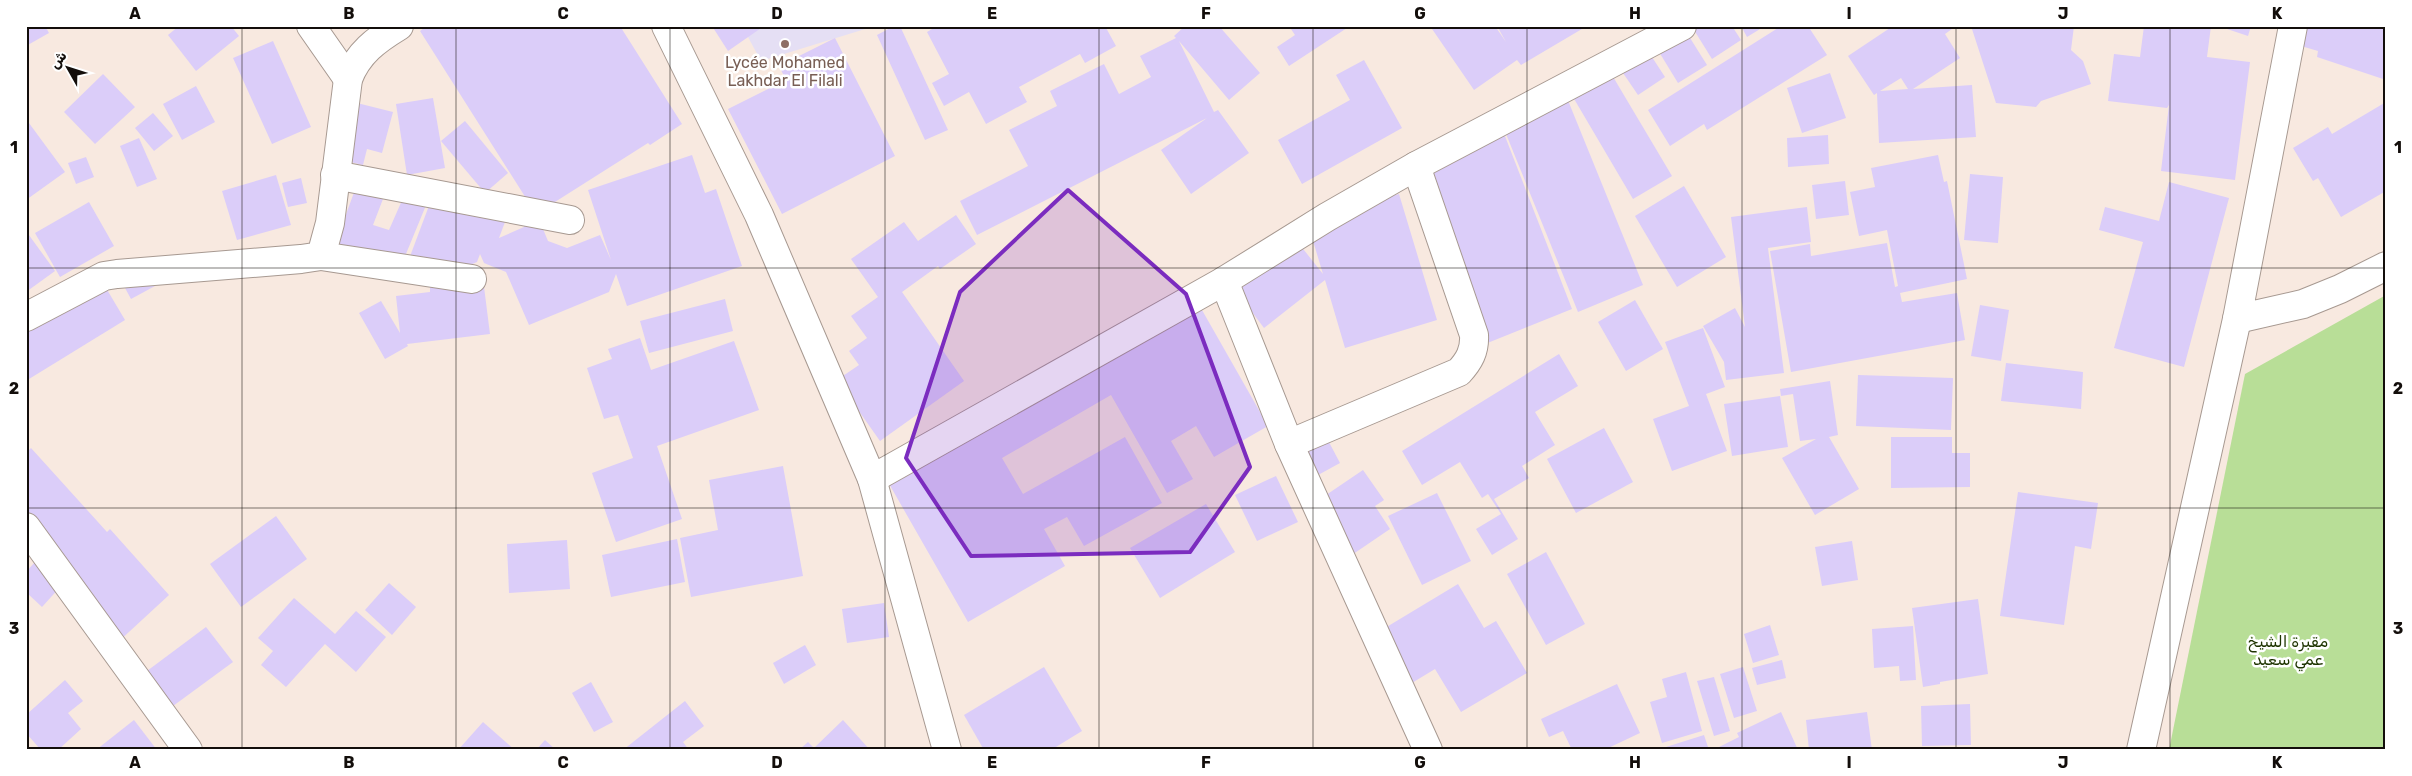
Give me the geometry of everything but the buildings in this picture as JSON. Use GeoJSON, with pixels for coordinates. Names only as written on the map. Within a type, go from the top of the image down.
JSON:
{"type":"FeatureCollection","features":[{"type":"Feature","properties":{"kind":"street"},"geometry":{"type":"LineString","coordinates":[[311,26],[348,79]]}},
{"type":"Feature","properties":{"kind":"street"},"geometry":{"type":"LineString","coordinates":[[321,256],[330,223],[348,79],[354,64],[363,51],[380,37],[399,26]]}},
{"type":"Feature","properties":{"kind":"street"},"geometry":{"type":"LineString","coordinates":[[666,26],[759,215],[872,479],[947,750]]}},
{"type":"Feature","properties":{"kind":"street"},"geometry":{"type":"LineString","coordinates":[[872,479],[1224,281],[1327,217],[1416,166],[1682,26]]}},
{"type":"Feature","properties":{"kind":"street"},"geometry":{"type":"LineString","coordinates":[[2141,750],[2237,319],[2293,26]]}},
{"type":"Feature","properties":{"kind":"street"},"geometry":{"type":"LineString","coordinates":[[1289,444],[1459,372],[1468,362],[1474,345],[1474,335],[1416,166]]}},
{"type":"Feature","properties":{"kind":"street"},"geometry":{"type":"LineString","coordinates":[[335,175],[570,220]]}},
{"type":"Feature","properties":{"kind":"street"},"geometry":{"type":"LineString","coordinates":[[26,317],[104,276],[321,256],[472,279]]}},
{"type":"Feature","properties":{"kind":"street"},"geometry":{"type":"LineString","coordinates":[[2237,319],[2303,304],[2340,289],[2386,266]]}},
{"type":"Feature","properties":{"kind":"street"},"geometry":{"type":"LineString","coordinates":[[1224,281],[1289,444],[1428,750]]}},
{"type":"Feature","properties":{"kind":"street"},"geometry":{"type":"LineString","coordinates":[[26,527],[188,750]]}},
{"type":"Feature","properties":{"kind":"highlighted area"},"geometry":{"type":"Polygon","coordinates":[[[1068,190],[1186,294],[1250,467],[1190,552],[971,556],[906,458],[960,292],[1068,190]]]}},
{"type":"Feature","properties":{"kind":"shaded area","name":"Lycée Mohamed Lakhdar El Filali"},"geometry":{"type":"Polygon","coordinates":[[[742,26],[875,26],[761,61],[742,26]]]}},
{"type":"Feature","properties":{"kind":"green space","name":"مقبرة الشيخ عمي سعيد"},"geometry":{"type":"Polygon","coordinates":[[[2386,295],[2386,750],[2169,750],[2245,374],[2386,295]]]}},
{"type":"Feature","properties":{"kind":"place","name":"Lycée Mohamed Lakhdar El Filali"},"geometry":{"type":"Point","coordinates":[785,44]}}]}
